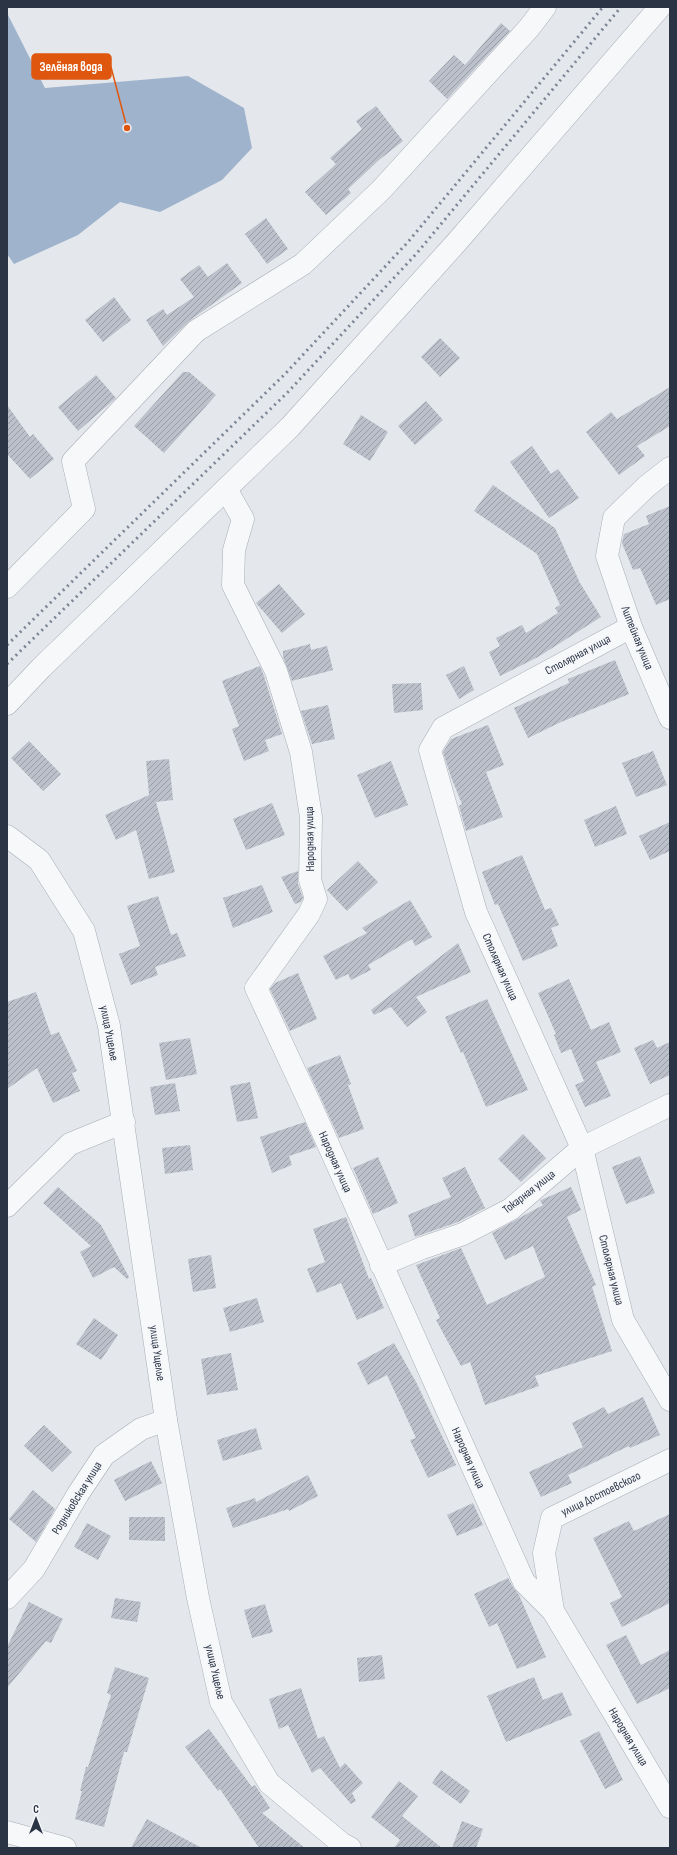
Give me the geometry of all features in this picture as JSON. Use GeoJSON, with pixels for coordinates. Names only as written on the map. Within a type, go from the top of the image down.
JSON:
{"type":"FeatureCollection","features":[{"type":"Feature","properties":{"kind":"street"},"geometry":{"type":"LineString","coordinates":[[7,587],[84,509],[73,461],[196,331],[303,264],[381,190],[529,28],[545,7]]}},
{"type":"Feature","properties":{"kind":"street"},"geometry":{"type":"LineString","coordinates":[[7,704],[41,668],[290,427],[445,255],[660,7]]}},
{"type":"Feature","properties":{"kind":"street","name":"Литейная улица"},"geometry":{"type":"LineString","coordinates":[[670,468],[647,486],[614,518],[607,556],[631,627],[670,718]]}},
{"type":"Feature","properties":{"kind":"street","name":"Народная улица"},"geometry":{"type":"LineString","coordinates":[[226,489],[243,519],[234,550],[233,585],[276,671],[301,752],[311,817],[310,880],[316,899],[309,914],[256,988],[311,1106],[380,1265],[524,1582],[553,1611],[670,1807]]}},
{"type":"Feature","properties":{"kind":"street","name":"Столярная улица"},"geometry":{"type":"LineString","coordinates":[[631,627],[443,728],[430,750],[476,912],[582,1148],[623,1320],[670,1400]]}},
{"type":"Feature","properties":{"kind":"street","name":"улица Ущелье"},"geometry":{"type":"LineString","coordinates":[[7,836],[39,860],[84,931],[109,1026],[166,1420],[198,1598],[221,1702],[269,1783],[341,1843],[350,1848]]}},
{"type":"Feature","properties":{"kind":"street"},"geometry":{"type":"LineString","coordinates":[[7,856],[39,860]]}},
{"type":"Feature","properties":{"kind":"street","name":"Токарная улица"},"geometry":{"type":"LineString","coordinates":[[380,1265],[422,1248],[463,1234],[511,1209],[582,1148],[670,1105]]}},
{"type":"Feature","properties":{"kind":"street"},"geometry":{"type":"LineString","coordinates":[[7,1206],[70,1144],[124,1122]]}},
{"type":"Feature","properties":{"kind":"street","name":"Родниковская улица"},"geometry":{"type":"LineString","coordinates":[[7,1598],[34,1569],[78,1494],[104,1455],[141,1429],[166,1420]]}},
{"type":"Feature","properties":{"kind":"street","name":"улица Достоевского"},"geometry":{"type":"LineString","coordinates":[[553,1611],[544,1552],[552,1518],[670,1460]]}},
{"type":"Feature","properties":{"kind":"street"},"geometry":{"type":"LineString","coordinates":[[7,1832],[65,1848]]}},
{"type":"Feature","properties":{"kind":"water"},"geometry":{"type":"Polygon","coordinates":[[[7,13],[45,88],[188,76],[244,108],[252,148],[222,180],[160,212],[120,202],[78,235],[14,264],[7,254],[7,13]]]}},
{"type":"Feature","properties":{"kind":"building"},"geometry":{"type":"Polygon","coordinates":[[[501,23],[510,31],[447,99],[429,81],[454,55],[465,65],[501,23]]]}},
{"type":"Feature","properties":{"kind":"building"},"geometry":{"type":"Polygon","coordinates":[[[376,106],[403,141],[379,160],[348,189],[351,193],[326,215],[305,192],[336,164],[330,158],[362,129],[356,121],[376,106]]]}},
{"type":"Feature","properties":{"kind":"building"},"geometry":{"type":"Polygon","coordinates":[[[266,218],[288,249],[267,264],[245,234],[266,218]]]}},
{"type":"Feature","properties":{"kind":"building"},"geometry":{"type":"Polygon","coordinates":[[[227,263],[242,283],[189,321],[163,346],[146,320],[163,309],[167,315],[194,297],[180,279],[199,265],[208,277],[227,263]]]}},
{"type":"Feature","properties":{"kind":"building"},"geometry":{"type":"Polygon","coordinates":[[[114,297],[131,320],[103,342],[85,320],[114,297]]]}},
{"type":"Feature","properties":{"kind":"building"},"geometry":{"type":"Polygon","coordinates":[[[440,338],[460,358],[440,377],[421,357],[440,338]]]}},
{"type":"Feature","properties":{"kind":"building"},"geometry":{"type":"Polygon","coordinates":[[[183,372],[189,372],[216,395],[164,453],[134,426],[183,372]]]}},
{"type":"Feature","properties":{"kind":"building"},"geometry":{"type":"Polygon","coordinates":[[[96,375],[116,398],[78,431],[58,407],[96,375]]]}},
{"type":"Feature","properties":{"kind":"building"},"geometry":{"type":"Polygon","coordinates":[[[670,387],[670,426],[637,446],[645,456],[619,475],[586,432],[611,412],[617,419],[670,387]]]}},
{"type":"Feature","properties":{"kind":"building"},"geometry":{"type":"Polygon","coordinates":[[[426,401],[443,420],[415,445],[398,426],[426,401]]]}},
{"type":"Feature","properties":{"kind":"building"},"geometry":{"type":"Polygon","coordinates":[[[7,405],[30,437],[33,434],[54,459],[30,479],[7,454],[7,405]]]}},
{"type":"Feature","properties":{"kind":"building"},"geometry":{"type":"Polygon","coordinates":[[[361,415],[388,432],[370,461],[343,444],[361,415]]]}},
{"type":"Feature","properties":{"kind":"building"},"geometry":{"type":"Polygon","coordinates":[[[532,446],[551,474],[558,469],[579,498],[549,518],[510,462],[532,446]]]}},
{"type":"Feature","properties":{"kind":"building"},"geometry":{"type":"Polygon","coordinates":[[[493,485],[555,528],[580,583],[601,617],[538,657],[500,676],[489,652],[500,646],[496,638],[522,625],[526,633],[558,613],[555,608],[560,605],[537,554],[474,511],[493,485]]]}},
{"type":"Feature","properties":{"kind":"building"},"geometry":{"type":"Polygon","coordinates":[[[670,506],[670,599],[656,605],[640,568],[633,570],[622,543],[624,534],[649,524],[646,516],[670,506]]]}},
{"type":"Feature","properties":{"kind":"building"},"geometry":{"type":"Polygon","coordinates":[[[279,584],[305,614],[282,633],[256,603],[279,584]]]}},
{"type":"Feature","properties":{"kind":"building"},"geometry":{"type":"Polygon","coordinates":[[[310,644],[311,650],[327,646],[333,670],[292,681],[283,657],[283,651],[310,644]]]}},
{"type":"Feature","properties":{"kind":"building"},"geometry":{"type":"Polygon","coordinates":[[[615,660],[629,694],[561,722],[528,738],[514,708],[569,683],[568,679],[615,660]]]}},
{"type":"Feature","properties":{"kind":"building"},"geometry":{"type":"Polygon","coordinates":[[[260,666],[282,734],[265,740],[269,751],[244,761],[232,729],[239,726],[222,681],[260,666]]]}},
{"type":"Feature","properties":{"kind":"building"},"geometry":{"type":"Polygon","coordinates":[[[464,666],[474,690],[459,699],[446,675],[464,666]]]}},
{"type":"Feature","properties":{"kind":"building"},"geometry":{"type":"Polygon","coordinates":[[[421,683],[423,710],[394,713],[392,684],[421,683]]]}},
{"type":"Feature","properties":{"kind":"building"},"geometry":{"type":"Polygon","coordinates":[[[328,705],[335,739],[312,744],[301,711],[328,705]]]}},
{"type":"Feature","properties":{"kind":"building"},"geometry":{"type":"Polygon","coordinates":[[[488,725],[504,765],[486,772],[503,817],[466,831],[459,806],[462,804],[443,752],[451,739],[488,725]]]}},
{"type":"Feature","properties":{"kind":"building"},"geometry":{"type":"Polygon","coordinates":[[[29,741],[61,774],[43,791],[11,758],[29,741]]]}},
{"type":"Feature","properties":{"kind":"building"},"geometry":{"type":"Polygon","coordinates":[[[653,751],[667,785],[636,797],[622,763],[653,751]]]}},
{"type":"Feature","properties":{"kind":"building"},"geometry":{"type":"Polygon","coordinates":[[[169,759],[173,800],[156,802],[175,872],[149,879],[136,830],[116,840],[105,815],[149,795],[146,761],[169,759]]]}},
{"type":"Feature","properties":{"kind":"building"},"geometry":{"type":"Polygon","coordinates":[[[391,761],[408,805],[375,818],[357,775],[391,761]]]}},
{"type":"Feature","properties":{"kind":"building"},"geometry":{"type":"Polygon","coordinates":[[[272,803],[285,835],[246,850],[233,819],[272,803]]]}},
{"type":"Feature","properties":{"kind":"building"},"geometry":{"type":"Polygon","coordinates":[[[616,806],[627,834],[595,847],[584,820],[616,806]]]}},
{"type":"Feature","properties":{"kind":"building"},"geometry":{"type":"Polygon","coordinates":[[[670,822],[670,851],[650,860],[639,836],[670,822]]]}},
{"type":"Feature","properties":{"kind":"building"},"geometry":{"type":"Polygon","coordinates":[[[522,855],[545,910],[551,908],[559,925],[551,928],[558,946],[523,961],[498,904],[495,905],[482,872],[522,855]]]}},
{"type":"Feature","properties":{"kind":"building"},"geometry":{"type":"Polygon","coordinates":[[[358,861],[378,882],[347,911],[327,890],[358,861]]]}},
{"type":"Feature","properties":{"kind":"building"},"geometry":{"type":"Polygon","coordinates":[[[298,871],[298,884],[303,898],[301,902],[295,904],[281,877],[298,871]]]}},
{"type":"Feature","properties":{"kind":"building"},"geometry":{"type":"Polygon","coordinates":[[[262,885],[273,912],[233,928],[223,898],[262,885]]]}},
{"type":"Feature","properties":{"kind":"building"},"geometry":{"type":"Polygon","coordinates":[[[158,896],[171,935],[177,933],[186,956],[155,967],[158,975],[131,985],[119,954],[140,946],[127,906],[158,896]]]}},
{"type":"Feature","properties":{"kind":"building"},"geometry":{"type":"Polygon","coordinates":[[[410,900],[432,937],[415,946],[412,939],[368,965],[371,970],[351,980],[348,974],[336,980],[323,956],[367,933],[362,928],[410,900]]]}},
{"type":"Feature","properties":{"kind":"building"},"geometry":{"type":"Polygon","coordinates":[[[458,943],[471,972],[416,997],[427,1012],[407,1027],[391,1007],[374,1015],[371,1010],[458,943]]]}},
{"type":"Feature","properties":{"kind":"building"},"geometry":{"type":"Polygon","coordinates":[[[298,973],[317,1019],[290,1031],[270,989],[275,983],[298,973]]]}},
{"type":"Feature","properties":{"kind":"building"},"geometry":{"type":"Polygon","coordinates":[[[569,979],[591,1030],[609,1022],[621,1052],[596,1062],[611,1096],[585,1107],[575,1085],[584,1081],[571,1049],[561,1053],[554,1035],[556,1034],[538,993],[569,979]]]}},
{"type":"Feature","properties":{"kind":"building"},"geometry":{"type":"Polygon","coordinates":[[[36,992],[51,1035],[59,1032],[77,1071],[72,1073],[80,1091],[53,1103],[37,1068],[7,1089],[7,1002],[36,992]]]}},
{"type":"Feature","properties":{"kind":"building"},"geometry":{"type":"Polygon","coordinates":[[[487,999],[528,1090],[486,1107],[463,1052],[461,1053],[445,1017],[487,999]]]}},
{"type":"Feature","properties":{"kind":"building"},"geometry":{"type":"Polygon","coordinates":[[[190,1038],[197,1074],[166,1080],[159,1043],[190,1038]]]}},
{"type":"Feature","properties":{"kind":"building"},"geometry":{"type":"Polygon","coordinates":[[[653,1040],[657,1048],[670,1042],[670,1075],[650,1084],[634,1048],[653,1040]]]}},
{"type":"Feature","properties":{"kind":"building"},"geometry":{"type":"Polygon","coordinates":[[[340,1055],[351,1084],[348,1085],[364,1129],[339,1138],[307,1068],[340,1055]]]}},
{"type":"Feature","properties":{"kind":"building"},"geometry":{"type":"Polygon","coordinates":[[[250,1082],[258,1118],[237,1122],[230,1086],[250,1082]]]}},
{"type":"Feature","properties":{"kind":"building"},"geometry":{"type":"Polygon","coordinates":[[[175,1083],[180,1111],[155,1115],[150,1087],[175,1083]]]}},
{"type":"Feature","properties":{"kind":"building"},"geometry":{"type":"Polygon","coordinates":[[[305,1122],[316,1147],[289,1156],[292,1165],[272,1173],[260,1137],[305,1122]]]}},
{"type":"Feature","properties":{"kind":"building"},"geometry":{"type":"Polygon","coordinates":[[[523,1134],[546,1158],[521,1182],[498,1159],[523,1134]]]}},
{"type":"Feature","properties":{"kind":"building"},"geometry":{"type":"Polygon","coordinates":[[[190,1145],[193,1170],[165,1174],[162,1148],[190,1145]]]}},
{"type":"Feature","properties":{"kind":"building"},"geometry":{"type":"Polygon","coordinates":[[[640,1156],[655,1193],[626,1204],[612,1167],[640,1156]]]}},
{"type":"Feature","properties":{"kind":"building"},"geometry":{"type":"Polygon","coordinates":[[[378,1157],[398,1203],[373,1214],[353,1168],[378,1157]]]}},
{"type":"Feature","properties":{"kind":"building"},"geometry":{"type":"Polygon","coordinates":[[[465,1167],[485,1208],[458,1222],[415,1237],[408,1215],[451,1197],[442,1178],[465,1167]]]}},
{"type":"Feature","properties":{"kind":"building"},"geometry":{"type":"Polygon","coordinates":[[[58,1187],[101,1225],[129,1277],[127,1279],[114,1267],[93,1278],[80,1252],[91,1246],[43,1203],[58,1187]]]}},
{"type":"Feature","properties":{"kind":"building"},"geometry":{"type":"Polygon","coordinates":[[[571,1187],[581,1210],[567,1217],[596,1285],[592,1287],[612,1351],[535,1376],[539,1386],[485,1405],[470,1362],[461,1366],[436,1320],[440,1318],[416,1265],[461,1248],[487,1305],[545,1277],[533,1246],[505,1260],[492,1233],[543,1205],[540,1201],[541,1200],[571,1187]]]}},
{"type":"Feature","properties":{"kind":"building"},"geometry":{"type":"Polygon","coordinates":[[[346,1217],[369,1279],[371,1278],[384,1308],[357,1320],[341,1283],[317,1293],[307,1269],[325,1262],[313,1229],[346,1217]]]}},
{"type":"Feature","properties":{"kind":"building"},"geometry":{"type":"Polygon","coordinates":[[[211,1255],[216,1288],[193,1292],[188,1259],[211,1255]]]}},
{"type":"Feature","properties":{"kind":"building"},"geometry":{"type":"Polygon","coordinates":[[[257,1298],[264,1322],[230,1332],[223,1308],[257,1298]]]}},
{"type":"Feature","properties":{"kind":"building"},"geometry":{"type":"Polygon","coordinates":[[[94,1318],[118,1335],[101,1360],[76,1344],[94,1318]]]}},
{"type":"Feature","properties":{"kind":"building"},"geometry":{"type":"Polygon","coordinates":[[[394,1343],[416,1382],[456,1465],[428,1478],[410,1440],[416,1438],[387,1375],[368,1385],[357,1363],[394,1343]]]}},
{"type":"Feature","properties":{"kind":"building"},"geometry":{"type":"Polygon","coordinates":[[[231,1353],[238,1390],[207,1395],[201,1359],[231,1353]]]}},
{"type":"Feature","properties":{"kind":"building"},"geometry":{"type":"Polygon","coordinates":[[[643,1397],[660,1435],[630,1448],[629,1446],[568,1475],[572,1483],[541,1497],[529,1472],[583,1447],[572,1423],[604,1407],[608,1414],[643,1397]]]}},
{"type":"Feature","properties":{"kind":"building"},"geometry":{"type":"Polygon","coordinates":[[[44,1425],[72,1452],[52,1472],[24,1446],[44,1425]]]}},
{"type":"Feature","properties":{"kind":"building"},"geometry":{"type":"Polygon","coordinates":[[[256,1428],[262,1449],[223,1461],[217,1440],[256,1428]]]}},
{"type":"Feature","properties":{"kind":"building"},"geometry":{"type":"Polygon","coordinates":[[[151,1461],[162,1483],[125,1501],[114,1480],[151,1461]]]}},
{"type":"Feature","properties":{"kind":"building"},"geometry":{"type":"Polygon","coordinates":[[[308,1475],[318,1496],[289,1511],[288,1509],[233,1528],[226,1508],[255,1498],[256,1502],[308,1475]]]}},
{"type":"Feature","properties":{"kind":"building"},"geometry":{"type":"Polygon","coordinates":[[[33,1490],[55,1509],[36,1542],[9,1519],[33,1490]]]}},
{"type":"Feature","properties":{"kind":"building"},"geometry":{"type":"Polygon","coordinates":[[[473,1503],[483,1525],[457,1536],[447,1515],[473,1503]]]}},
{"type":"Feature","properties":{"kind":"building"},"geometry":{"type":"Polygon","coordinates":[[[670,1514],[670,1603],[622,1627],[610,1603],[622,1597],[593,1538],[629,1521],[634,1531],[670,1514]]]}},
{"type":"Feature","properties":{"kind":"building"},"geometry":{"type":"Polygon","coordinates":[[[129,1517],[165,1517],[165,1541],[129,1540],[129,1517]]]}},
{"type":"Feature","properties":{"kind":"building"},"geometry":{"type":"Polygon","coordinates":[[[87,1523],[111,1536],[98,1560],[74,1547],[87,1523]]]}},
{"type":"Feature","properties":{"kind":"building"},"geometry":{"type":"Polygon","coordinates":[[[508,1578],[519,1595],[546,1657],[517,1669],[497,1623],[489,1627],[474,1594],[508,1578]]]}},
{"type":"Feature","properties":{"kind":"building"},"geometry":{"type":"Polygon","coordinates":[[[115,1598],[141,1602],[137,1622],[111,1618],[115,1598]]]}},
{"type":"Feature","properties":{"kind":"building"},"geometry":{"type":"Polygon","coordinates":[[[29,1602],[63,1619],[51,1643],[46,1641],[7,1688],[7,1647],[29,1602]]]}},
{"type":"Feature","properties":{"kind":"building"},"geometry":{"type":"Polygon","coordinates":[[[265,1604],[273,1632],[252,1638],[244,1610],[265,1604]]]}},
{"type":"Feature","properties":{"kind":"building"},"geometry":{"type":"Polygon","coordinates":[[[626,1635],[641,1665],[670,1650],[670,1688],[637,1704],[606,1645],[626,1635]]]}},
{"type":"Feature","properties":{"kind":"building"},"geometry":{"type":"Polygon","coordinates":[[[382,1655],[385,1679],[359,1682],[357,1658],[382,1655]]]}},
{"type":"Feature","properties":{"kind":"building"},"geometry":{"type":"Polygon","coordinates":[[[115,1667],[149,1678],[127,1752],[124,1752],[104,1827],[75,1819],[86,1767],[88,1767],[111,1695],[107,1693],[115,1667]]]}},
{"type":"Feature","properties":{"kind":"building"},"geometry":{"type":"Polygon","coordinates":[[[534,1677],[543,1700],[562,1692],[572,1715],[506,1742],[487,1696],[534,1677]]]}},
{"type":"Feature","properties":{"kind":"building"},"geometry":{"type":"Polygon","coordinates":[[[301,1688],[318,1739],[324,1736],[340,1768],[345,1763],[363,1783],[352,1793],[356,1801],[351,1804],[320,1768],[312,1773],[288,1725],[279,1729],[269,1699],[301,1688]]]}},
{"type":"Feature","properties":{"kind":"building"},"geometry":{"type":"Polygon","coordinates":[[[209,1729],[252,1787],[255,1785],[270,1808],[262,1813],[305,1848],[259,1848],[220,1789],[218,1791],[185,1747],[209,1729]]]}},
{"type":"Feature","properties":{"kind":"building"},"geometry":{"type":"Polygon","coordinates":[[[599,1731],[623,1780],[605,1789],[580,1741],[599,1731]]]}},
{"type":"Feature","properties":{"kind":"building"},"geometry":{"type":"Polygon","coordinates":[[[441,1770],[470,1791],[461,1804],[432,1783],[441,1770]]]}},
{"type":"Feature","properties":{"kind":"building"},"geometry":{"type":"Polygon","coordinates":[[[399,1781],[418,1796],[402,1816],[442,1848],[394,1848],[400,1840],[371,1817],[399,1781]]]}},
{"type":"Feature","properties":{"kind":"building"},"geometry":{"type":"Polygon","coordinates":[[[147,1819],[202,1848],[131,1848],[147,1819]]]}},
{"type":"Feature","properties":{"kind":"building"},"geometry":{"type":"Polygon","coordinates":[[[462,1821],[483,1829],[476,1848],[452,1848],[462,1821]]]}},
{"type":"Feature","properties":{"kind":"railway"},"geometry":{"type":"LineString","coordinates":[[7,645],[285,374],[408,242],[603,7]]}},
{"type":"Feature","properties":{"kind":"railway"},"geometry":{"type":"LineString","coordinates":[[7,664],[288,392],[417,253],[621,7]]}},
{"type":"Feature","properties":{"kind":"place","name":"Зелёная вода"},"geometry":{"type":"Point","coordinates":[127,128]}}]}
